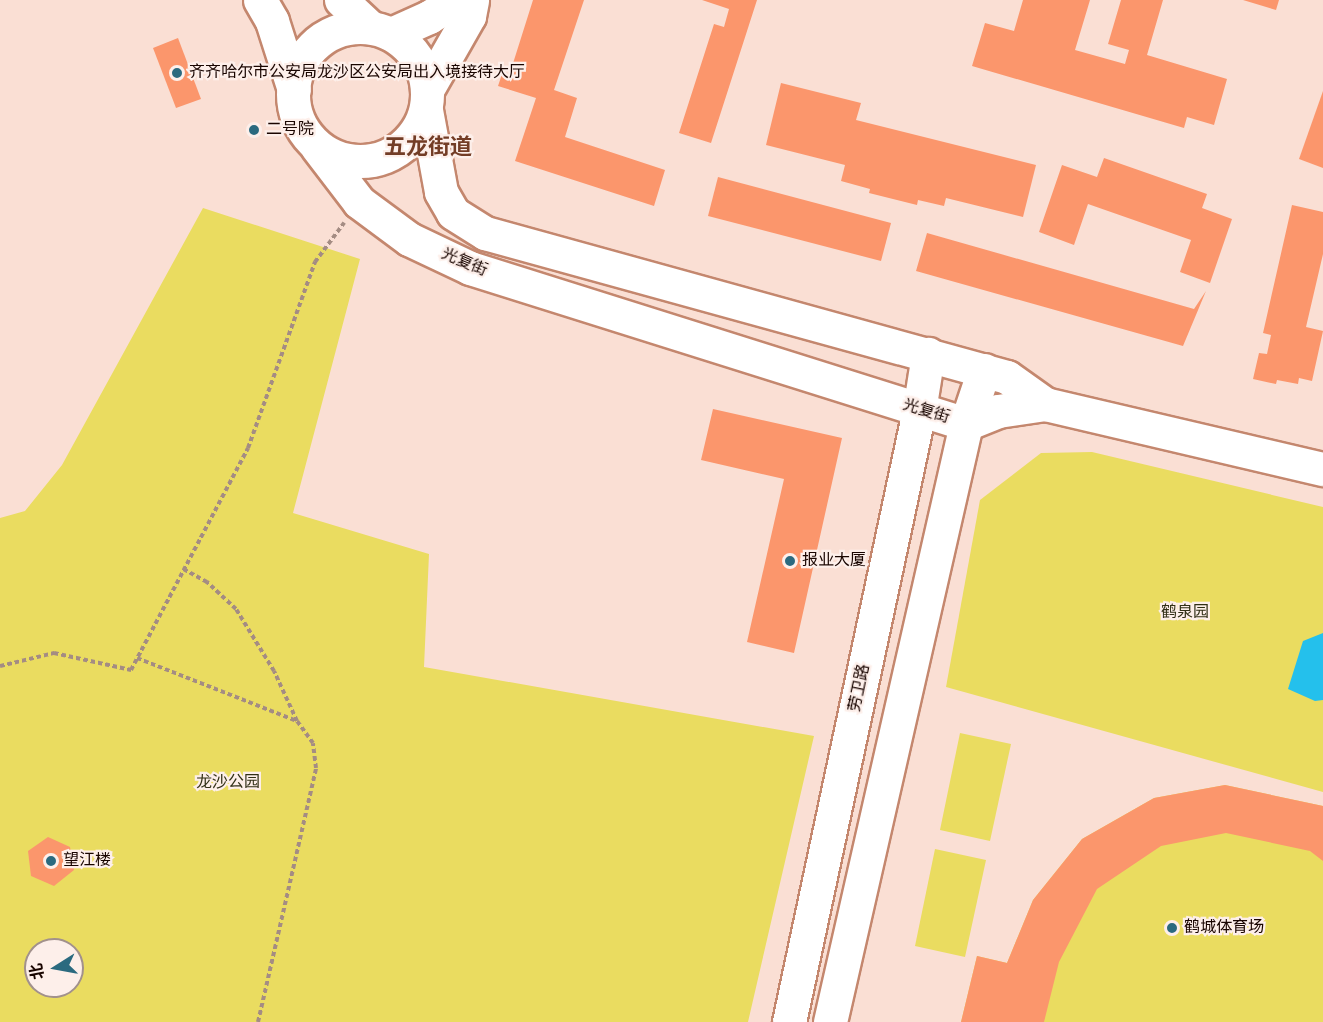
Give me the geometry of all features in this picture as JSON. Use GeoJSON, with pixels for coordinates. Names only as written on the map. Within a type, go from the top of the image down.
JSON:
{"type":"FeatureCollection","features":[{"type":"Feature","properties":{"kind":"main road"},"geometry":{"type":"LineString","coordinates":[[260,0],[272,21],[294,90],[296,111],[304,131],[317,147],[338,158],[360,161],[382,158],[402,147],[417,131],[427,99],[469,16],[472,0]]}},
{"type":"Feature","properties":{"kind":"main road"},"geometry":{"type":"LineString","coordinates":[[341,0],[381,31],[409,48],[422,66],[441,192],[453,213],[485,233],[1007,377],[1045,404],[1323,469]]}},
{"type":"Feature","properties":{"kind":"main road"},"geometry":{"type":"LineString","coordinates":[[294,90],[298,65],[310,50],[327,36],[348,28],[381,31],[429,17],[456,0]]}},
{"type":"Feature","properties":{"kind":"main road","name":"光复街"},"geometry":{"type":"LineString","coordinates":[[317,147],[359,202],[409,238],[470,268],[966,424],[998,411],[1045,404]]}},
{"type":"Feature","properties":{"kind":"main road","name":"劳卫路"},"geometry":{"type":"LineString","coordinates":[[789,1022],[919,411],[928,354]]}},
{"type":"Feature","properties":{"kind":"main road"},"geometry":{"type":"LineString","coordinates":[[830,1022],[966,424],[984,370]]}},
{"type":"Feature","properties":{"kind":"path"},"geometry":{"type":"LineString","coordinates":[[0,666],[54,653],[131,670],[248,448],[315,262],[359,202]]}},
{"type":"Feature","properties":{"kind":"path"},"geometry":{"type":"LineString","coordinates":[[184,569],[207,582],[236,609],[274,671],[297,721],[314,743],[316,768],[258,1022]]}},
{"type":"Feature","properties":{"kind":"path"},"geometry":{"type":"LineString","coordinates":[[137,658],[297,721]]}},
{"type":"Feature","properties":{"kind":"green space","name":"龙沙公园"},"geometry":{"type":"Polygon","coordinates":[[[203,208],[360,259],[293,513],[429,554],[424,667],[814,736],[748,1022],[0,1022],[0,518],[25,511],[62,465],[203,208]]]}},
{"type":"Feature","properties":{"kind":"green space","name":"鹤泉园"},"geometry":{"type":"Polygon","coordinates":[[[1092,452],[1323,507],[1323,792],[946,687],[980,500],[1041,453],[1092,452]]]}},
{"type":"Feature","properties":{"kind":"green space"},"geometry":{"type":"Polygon","coordinates":[[[960,733],[1011,744],[990,841],[940,830],[960,733]]]}},
{"type":"Feature","properties":{"kind":"green space","name":"鹤城体育场"},"geometry":{"type":"Polygon","coordinates":[[[1225,785],[1323,806],[1323,1022],[961,1022],[977,956],[1007,963],[1033,900],[1082,839],[1154,798],[1225,785]]]}},
{"type":"Feature","properties":{"kind":"green space"},"geometry":{"type":"Polygon","coordinates":[[[935,849],[986,860],[965,957],[915,946],[935,849]]]}},
{"type":"Feature","properties":{"kind":"water"},"geometry":{"type":"Polygon","coordinates":[[[1323,633],[1323,700],[1315,701],[1288,689],[1303,641],[1323,633]]]}},
{"type":"Feature","properties":{"kind":"building"},"geometry":{"type":"Polygon","coordinates":[[[533,0],[584,0],[554,90],[577,98],[565,137],[665,170],[654,206],[515,161],[536,98],[498,86],[502,74],[509,76],[533,0]]]}},
{"type":"Feature","properties":{"kind":"building"},"geometry":{"type":"Polygon","coordinates":[[[702,0],[757,0],[711,143],[679,133],[714,24],[724,27],[729,9],[702,0]]]}},
{"type":"Feature","properties":{"kind":"building"},"geometry":{"type":"Polygon","coordinates":[[[1023,0],[1090,0],[1075,50],[1125,64],[1129,50],[1108,44],[1121,0],[1163,0],[1147,55],[1227,79],[1214,125],[1187,117],[1184,128],[972,66],[985,23],[1014,31],[1023,0]]]}},
{"type":"Feature","properties":{"kind":"building"},"geometry":{"type":"Polygon","coordinates":[[[1243,0],[1279,0],[1276,10],[1243,0]]]}},
{"type":"Feature","properties":{"kind":"building","name":"齐齐哈尔市公安局龙沙区公安局出入境接待大厅"},"geometry":{"type":"Polygon","coordinates":[[[178,38],[201,99],[176,108],[153,48],[178,38]]]}},
{"type":"Feature","properties":{"kind":"building"},"geometry":{"type":"Polygon","coordinates":[[[781,83],[861,103],[856,120],[1036,165],[1023,217],[946,198],[944,206],[918,200],[917,205],[869,193],[870,189],[841,181],[845,165],[766,145],[781,83]]]}},
{"type":"Feature","properties":{"kind":"building"},"geometry":{"type":"Polygon","coordinates":[[[1323,91],[1323,168],[1299,159],[1323,91]]]}},
{"type":"Feature","properties":{"kind":"building"},"geometry":{"type":"Polygon","coordinates":[[[1104,158],[1207,194],[1202,208],[1232,219],[1210,283],[1180,272],[1191,240],[1088,204],[1074,245],[1039,232],[1062,165],[1097,177],[1104,158]]]}},
{"type":"Feature","properties":{"kind":"building"},"geometry":{"type":"Polygon","coordinates":[[[718,177],[891,223],[881,261],[708,216],[718,177]]]}},
{"type":"Feature","properties":{"kind":"building"},"geometry":{"type":"Polygon","coordinates":[[[1292,205],[1323,212],[1323,254],[1306,327],[1323,331],[1312,381],[1299,378],[1298,384],[1277,380],[1276,384],[1253,379],[1259,353],[1267,354],[1271,335],[1263,333],[1292,205]]]}},
{"type":"Feature","properties":{"kind":"building"},"geometry":{"type":"Polygon","coordinates":[[[927,233],[1194,309],[1206,291],[1183,346],[916,271],[927,233]]]}},
{"type":"Feature","properties":{"kind":"building","name":"报业大厦"},"geometry":{"type":"Polygon","coordinates":[[[713,409],[842,438],[794,653],[747,642],[784,479],[701,460],[713,409]]]}},
{"type":"Feature","properties":{"kind":"building"},"geometry":{"type":"Polygon","coordinates":[[[1225,785],[1323,806],[1323,861],[1310,851],[1226,833],[1161,846],[1097,889],[1059,962],[1044,1022],[961,1022],[977,956],[1007,963],[1033,900],[1082,839],[1154,798],[1225,785]]]}},
{"type":"Feature","properties":{"kind":"building","name":"望江楼"},"geometry":{"type":"Polygon","coordinates":[[[48,837],[70,847],[74,870],[54,886],[31,876],[28,851],[48,837]]]}},
{"type":"Feature","properties":{"kind":"place","name":"齐齐哈尔市公安局龙沙区公安局出入境接待大厅"},"geometry":{"type":"Point","coordinates":[177,73]}},
{"type":"Feature","properties":{"kind":"place","name":"二号院"},"geometry":{"type":"Point","coordinates":[254,130]}},
{"type":"Feature","properties":{"kind":"place","name":"报业大厦"},"geometry":{"type":"Point","coordinates":[790,561]}},
{"type":"Feature","properties":{"kind":"place","name":"望江楼"},"geometry":{"type":"Point","coordinates":[51,861]}},
{"type":"Feature","properties":{"kind":"place","name":"鹤城体育场"},"geometry":{"type":"Point","coordinates":[1172,928]}},
{"type":"Feature","properties":{"kind":"district","name":"五龙街道"},"geometry":{"type":"Point","coordinates":[428,149]}}]}
